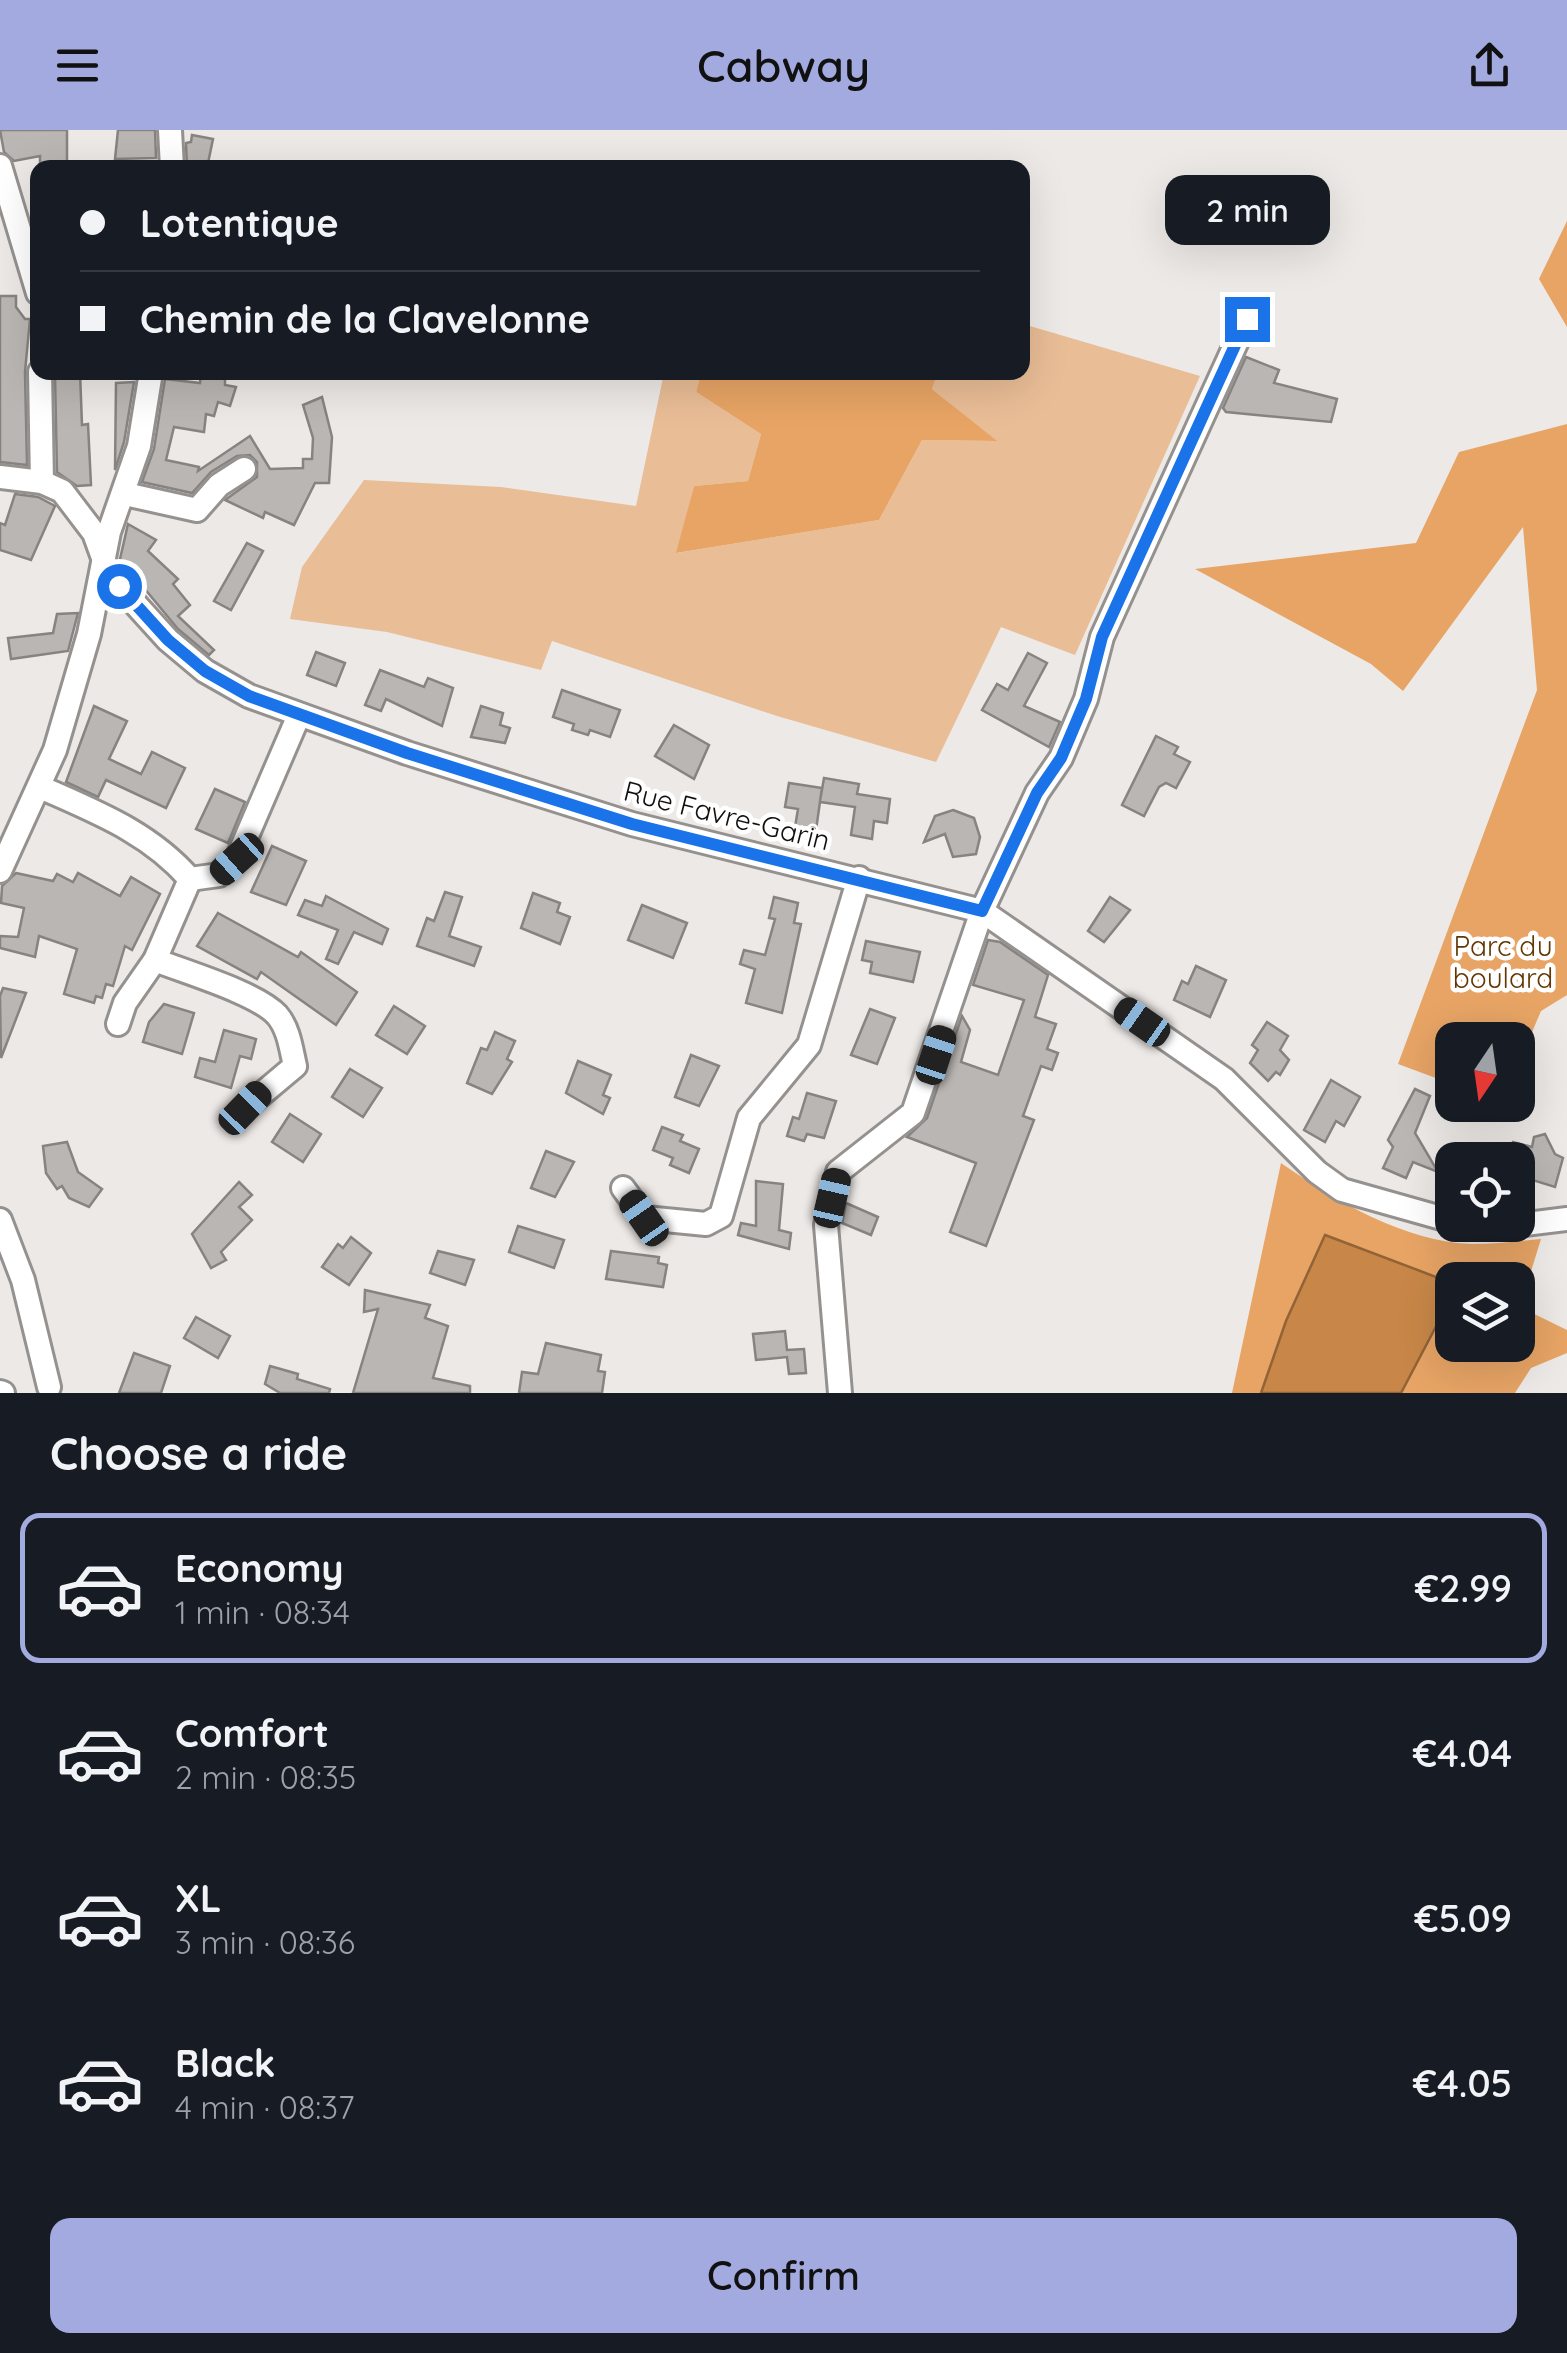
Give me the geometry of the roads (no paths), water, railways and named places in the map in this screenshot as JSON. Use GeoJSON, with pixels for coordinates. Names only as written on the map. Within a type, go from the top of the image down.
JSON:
{"type":"FeatureCollection","features":[{"type":"Feature","properties":{"kind":"street"},"geometry":{"type":"LineString","coordinates":[[170,130],[172,160]]}},
{"type":"Feature","properties":{"kind":"street"},"geometry":{"type":"LineString","coordinates":[[0,166],[30,266]]}},
{"type":"Feature","properties":{"kind":"street"},"geometry":{"type":"LineString","coordinates":[[840,1393],[826,1225],[838,1172],[913,1113],[982,911],[1037,793],[1061,758],[1086,699],[1102,637],[1247,319]]}},
{"type":"Feature","properties":{"kind":"street"},"geometry":{"type":"LineString","coordinates":[[0,477],[42,482],[40,380]]}},
{"type":"Feature","properties":{"kind":"street"},"geometry":{"type":"LineString","coordinates":[[0,871],[40,787],[89,634],[110,532],[139,446],[151,380]]}},
{"type":"Feature","properties":{"kind":"street"},"geometry":{"type":"LineString","coordinates":[[125,494],[197,510],[219,485],[244,469]]}},
{"type":"Feature","properties":{"kind":"street","name":"Rue Favre-Garin"},"geometry":{"type":"LineString","coordinates":[[42,482],[62,491],[94,533],[106,566],[168,640],[205,671],[249,696],[632,824],[982,911],[1224,1079],[1317,1172],[1342,1190],[1435,1216]]}},
{"type":"Feature","properties":{"kind":"street"},"geometry":{"type":"LineString","coordinates":[[190,878],[219,875],[237,859],[299,714]]}},
{"type":"Feature","properties":{"kind":"street"},"geometry":{"type":"LineString","coordinates":[[40,787],[137,831],[167,852],[190,878]]}},
{"type":"Feature","properties":{"kind":"street"},"geometry":{"type":"LineString","coordinates":[[118,1024],[126,1003],[155,960],[190,878]]}},
{"type":"Feature","properties":{"kind":"street"},"geometry":{"type":"LineString","coordinates":[[624,1188],[644,1218],[706,1224],[721,1216],[750,1118],[809,1045],[859,878]]}},
{"type":"Feature","properties":{"kind":"street"},"geometry":{"type":"LineString","coordinates":[[155,960],[257,1002],[276,1013],[288,1032],[294,1066],[245,1108]]}},
{"type":"Feature","properties":{"kind":"street"},"geometry":{"type":"LineString","coordinates":[[1535,1223],[1567,1219]]}},
{"type":"Feature","properties":{"kind":"street"},"geometry":{"type":"LineString","coordinates":[[0,1220],[23,1280],[51,1391]]}},
{"type":"Feature","properties":{"kind":"park label","name":"Parc du boulard"},"geometry":{"type":"Point","coordinates":[1503,961]}}]}
